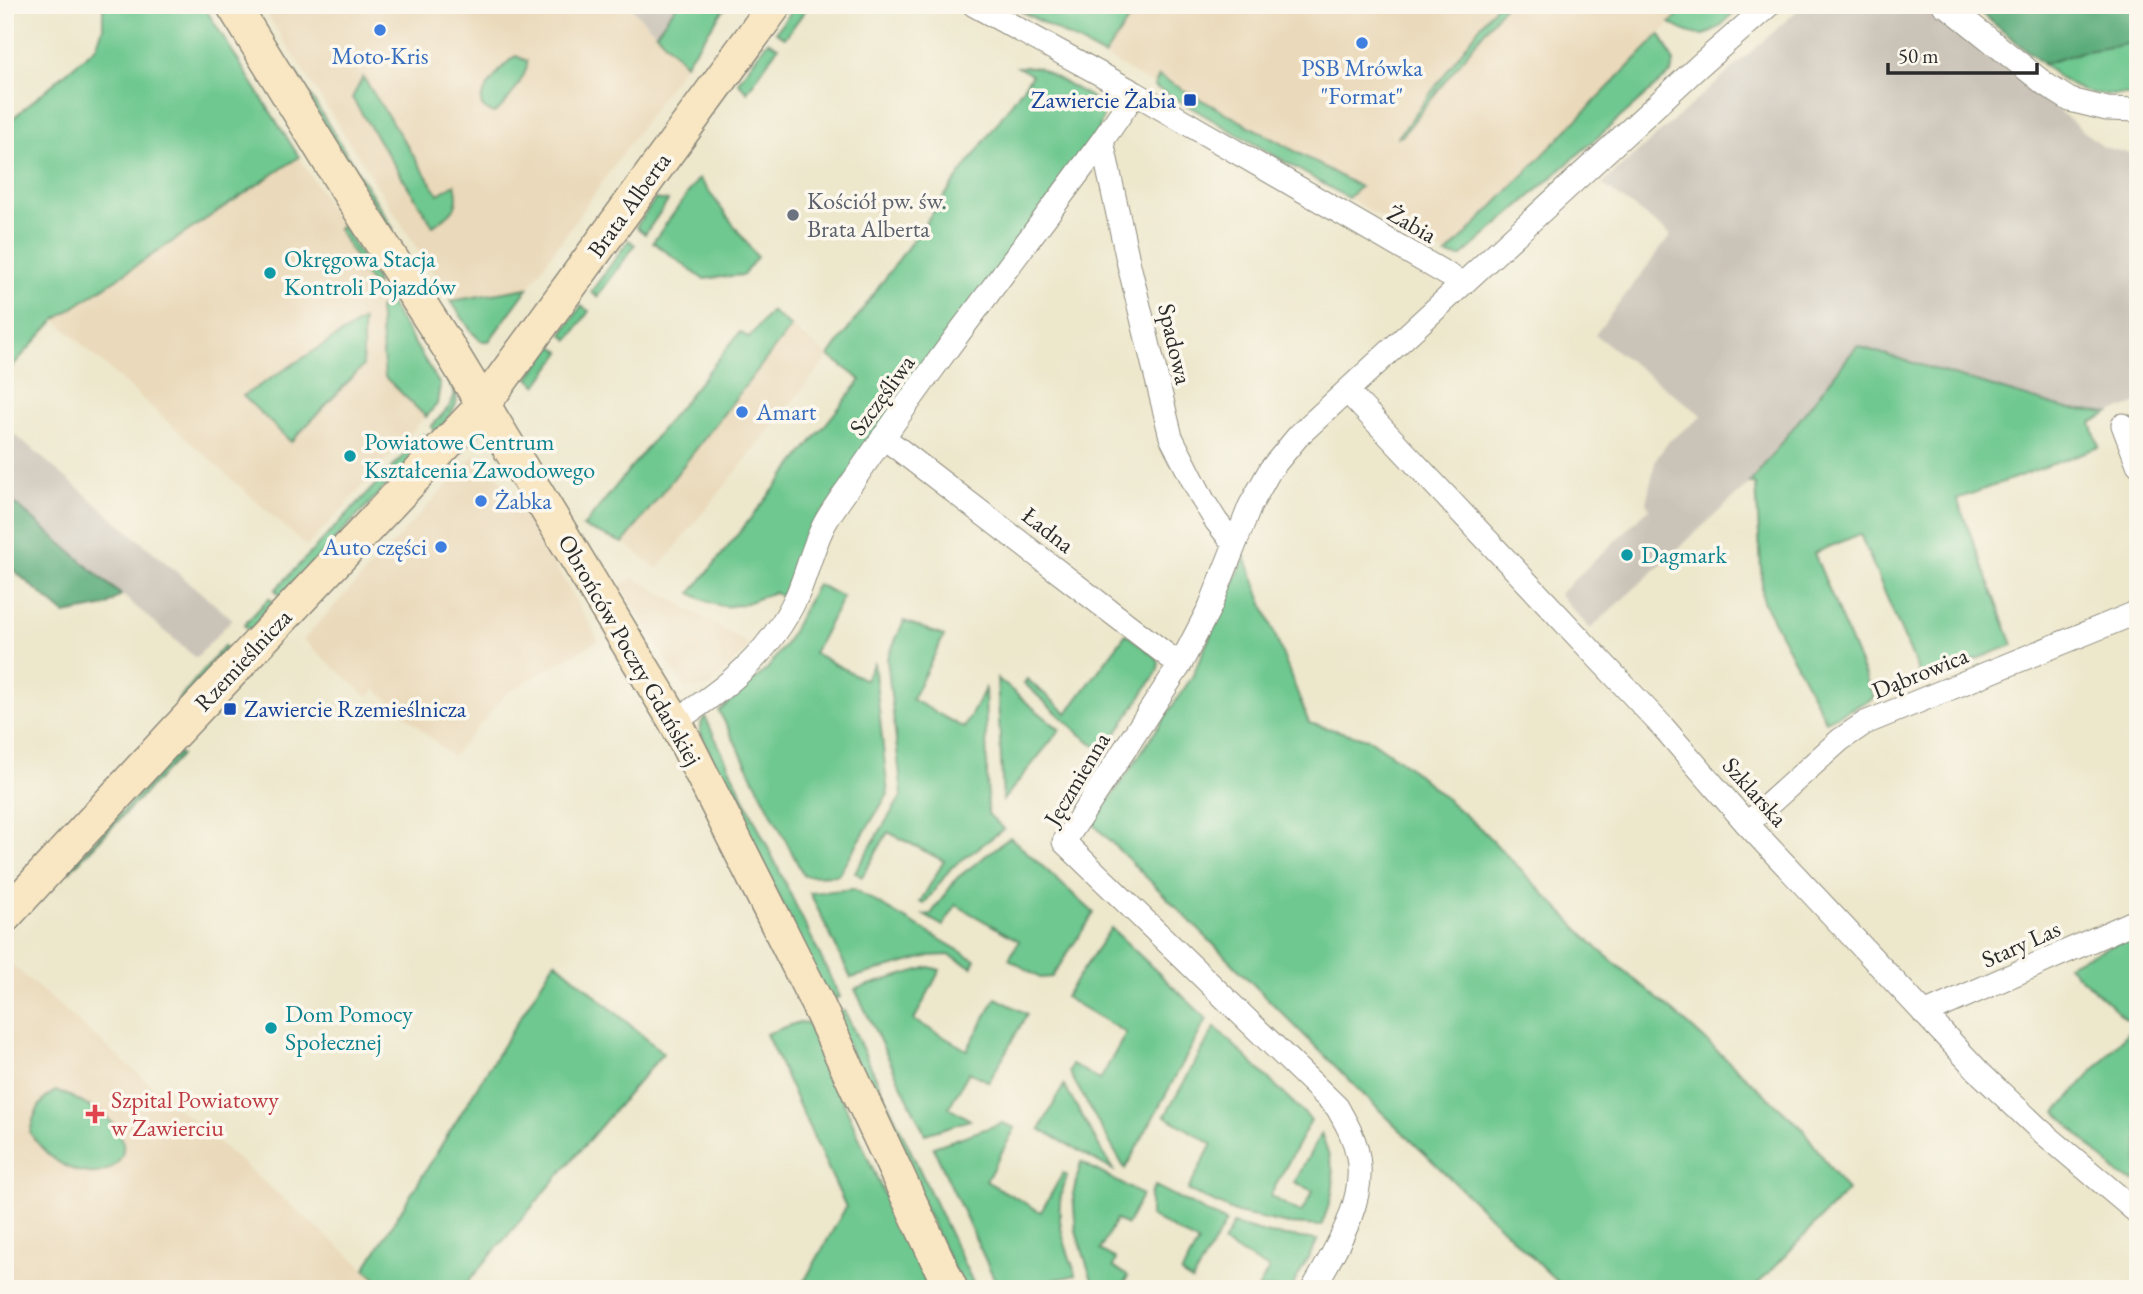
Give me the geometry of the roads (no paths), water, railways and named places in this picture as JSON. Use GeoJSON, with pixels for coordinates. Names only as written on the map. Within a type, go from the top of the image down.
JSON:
{"type":"FeatureCollection","features":[{"type":"Feature","properties":{"kind":"street","name":"Obrońców Poczty Gdańskiej"},"geometry":{"type":"LineString","coordinates":[[233,5],[483,405],[676,721],[815,999],[951,1289]]}},
{"type":"Feature","properties":{"kind":"street","name":"Brata Alberta"},"geometry":{"type":"LineString","coordinates":[[483,405],[775,5]]}},
{"type":"Feature","properties":{"kind":"street","name":"Żabia"},"geometry":{"type":"LineString","coordinates":[[974,5],[1135,93],[1462,283]]}},
{"type":"Feature","properties":{"kind":"street"},"geometry":{"type":"LineString","coordinates":[[1462,283],[1769,5]]}},
{"type":"Feature","properties":{"kind":"street"},"geometry":{"type":"LineString","coordinates":[[1944,5],[2045,84],[2070,100],[2107,109],[2138,110]]}},
{"type":"Feature","properties":{"kind":"street","name":"Szczęśliwa"},"geometry":{"type":"LineString","coordinates":[[676,721],[709,700],[744,671],[768,644],[796,597],[824,524],[883,437],[1135,93]]}},
{"type":"Feature","properties":{"kind":"street","name":"Spadowa"},"geometry":{"type":"LineString","coordinates":[[1102,141],[1171,437],[1203,500],[1234,544]]}},
{"type":"Feature","properties":{"kind":"street","name":"Jęczmienna"},"geometry":{"type":"LineString","coordinates":[[1314,1289],[1346,1226],[1359,1179],[1358,1157],[1351,1133],[1337,1107],[1064,842],[1180,665],[1210,607],[1250,506],[1277,461],[1299,435],[1462,283]]}},
{"type":"Feature","properties":{"kind":"street","name":"Szklarska"},"geometry":{"type":"LineString","coordinates":[[1347,391],[1654,717],[1747,824],[1924,1014],[2040,1130],[2138,1213]]}},
{"type":"Feature","properties":{"kind":"street","name":"Rzemieślnicza"},"geometry":{"type":"LineString","coordinates":[[5,916],[483,405]]}},
{"type":"Feature","properties":{"kind":"street"},"geometry":{"type":"LineString","coordinates":[[2123,425],[2138,464]]}},
{"type":"Feature","properties":{"kind":"street","name":"Ładna"},"geometry":{"type":"LineString","coordinates":[[883,437],[1180,665]]}},
{"type":"Feature","properties":{"kind":"street","name":"Dąbrowica"},"geometry":{"type":"LineString","coordinates":[[1747,824],[1840,740],[1866,723],[2138,612]]}},
{"type":"Feature","properties":{"kind":"street","name":"Stary Las"},"geometry":{"type":"LineString","coordinates":[[1924,1014],[2138,920]]}},
{"type":"Feature","properties":{"kind":"place","name":"Moto-Kris"},"geometry":{"type":"Point","coordinates":[380,30]}},
{"type":"Feature","properties":{"kind":"place","name":"PSB Mrówka \"Format\""},"geometry":{"type":"Point","coordinates":[1362,43]}},
{"type":"Feature","properties":{"kind":"place","name":"Zawiercie Żabia"},"geometry":{"type":"Point","coordinates":[1190,100]}},
{"type":"Feature","properties":{"kind":"place","name":"Kościół pw. św. Brata Alberta"},"geometry":{"type":"Point","coordinates":[793,215]}},
{"type":"Feature","properties":{"kind":"place","name":"Okręgowa Stacja Kontroli Pojazdów"},"geometry":{"type":"Point","coordinates":[270,273]}},
{"type":"Feature","properties":{"kind":"place","name":"Amart"},"geometry":{"type":"Point","coordinates":[742,412]}},
{"type":"Feature","properties":{"kind":"place","name":"Powiatowe Centrum Kształcenia Zawodowego"},"geometry":{"type":"Point","coordinates":[350,456]}},
{"type":"Feature","properties":{"kind":"place","name":"Żabka"},"geometry":{"type":"Point","coordinates":[481,501]}},
{"type":"Feature","properties":{"kind":"place","name":"Auto części"},"geometry":{"type":"Point","coordinates":[441,547]}},
{"type":"Feature","properties":{"kind":"place","name":"Dagmark"},"geometry":{"type":"Point","coordinates":[1627,555]}},
{"type":"Feature","properties":{"kind":"place","name":"Zawiercie Rzemieślnicza"},"geometry":{"type":"Point","coordinates":[230,709]}},
{"type":"Feature","properties":{"kind":"place","name":"Dom Pomocy Społecznej"},"geometry":{"type":"Point","coordinates":[271,1028]}},
{"type":"Feature","properties":{"kind":"place","name":"Szpital Powiatowy w Zawierciu"},"geometry":{"type":"Point","coordinates":[95,1114]}}]}
